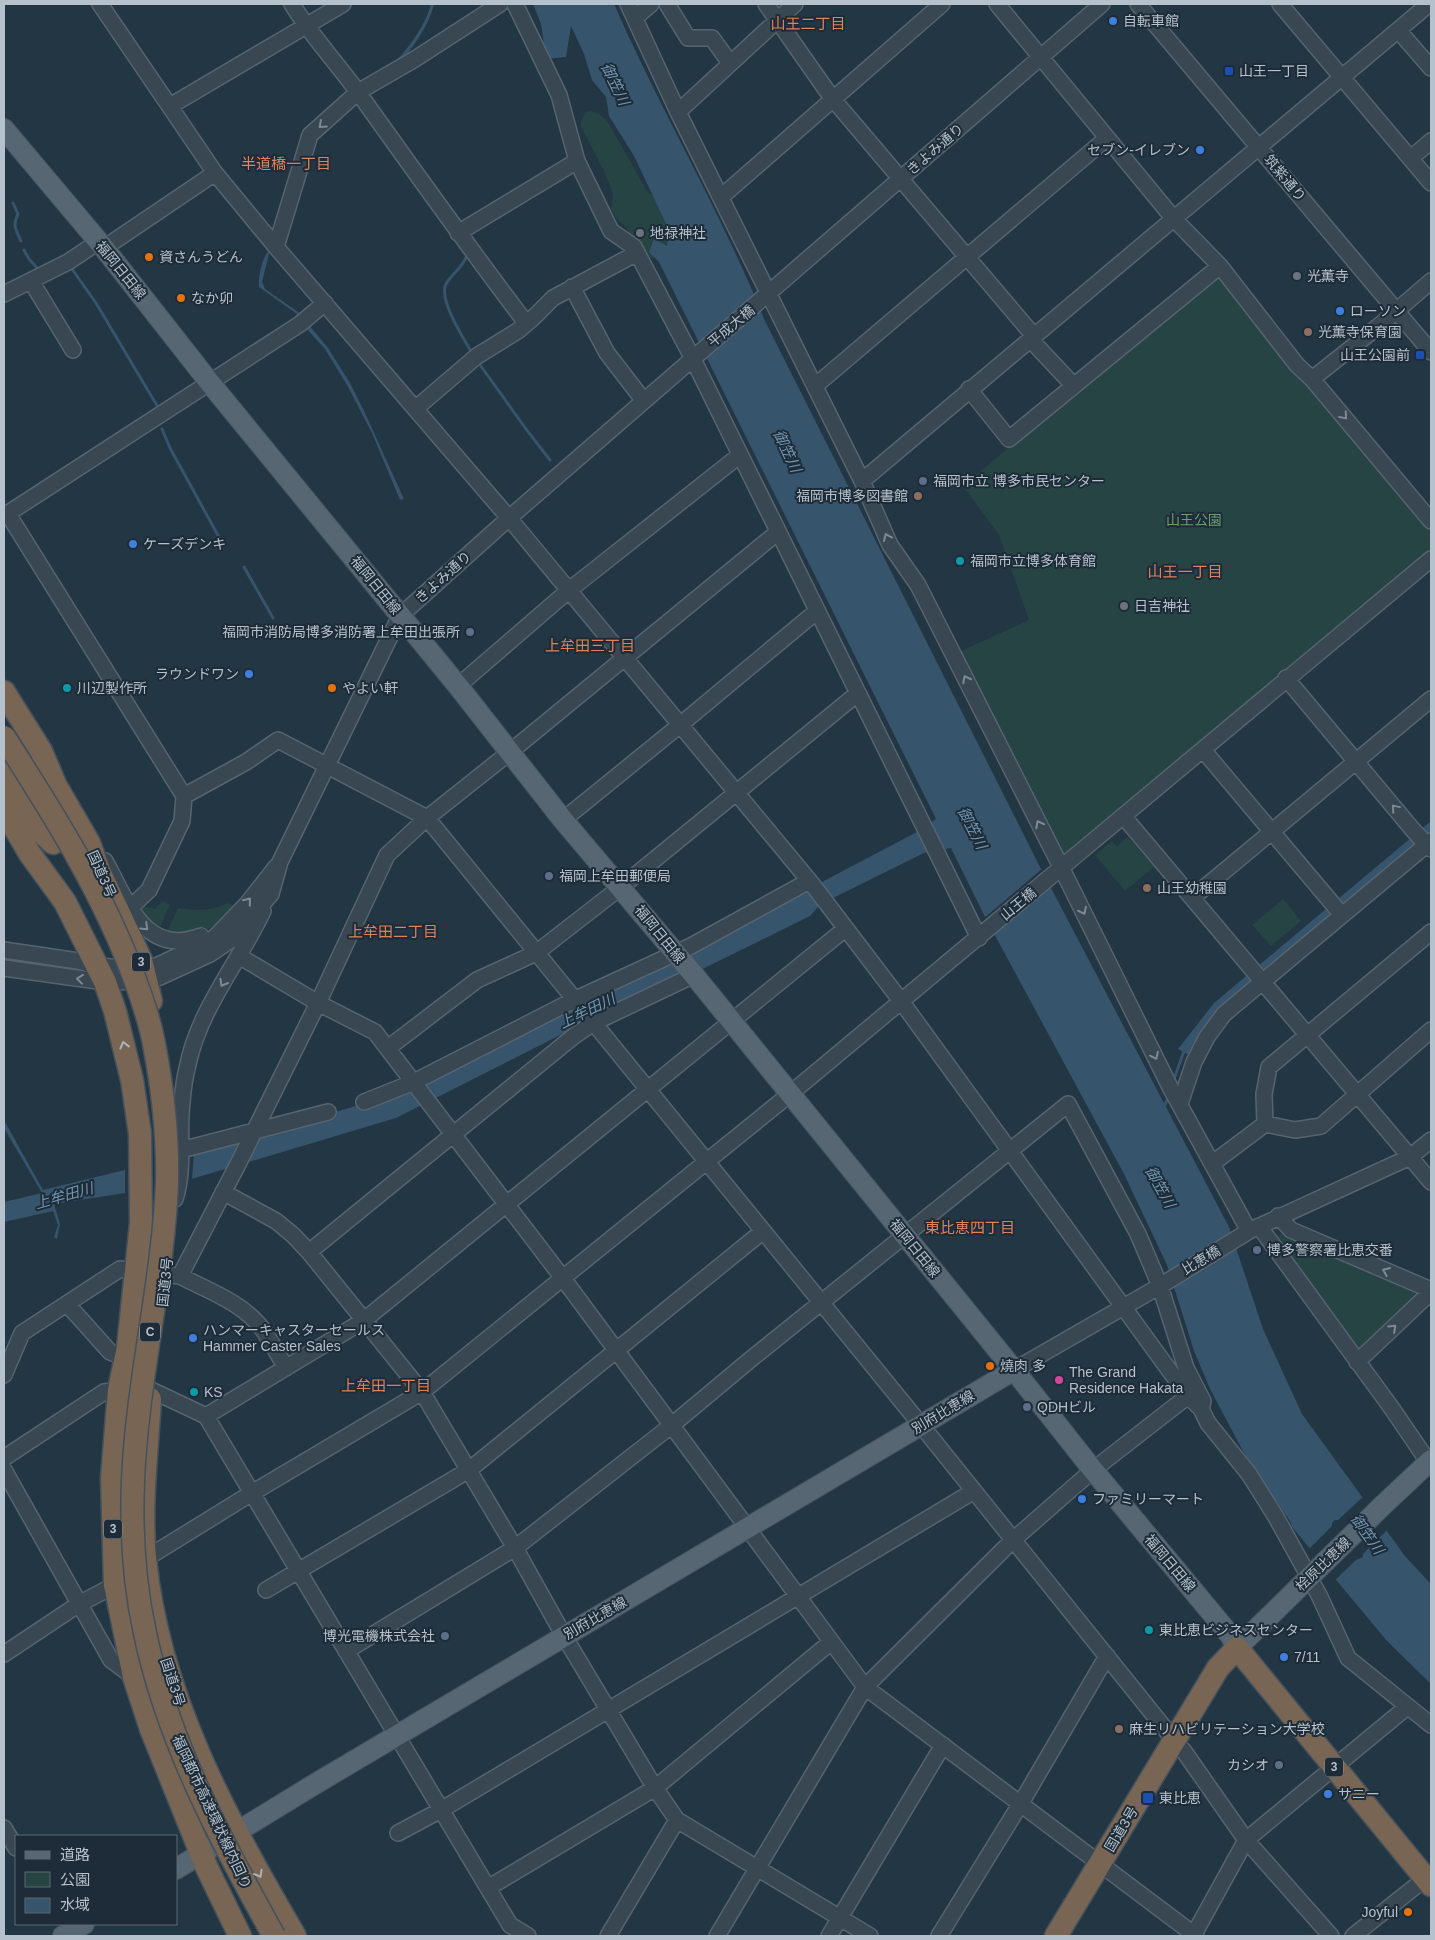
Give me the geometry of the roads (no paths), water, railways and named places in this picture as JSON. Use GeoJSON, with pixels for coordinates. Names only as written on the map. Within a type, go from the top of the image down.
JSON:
{"type":"FeatureCollection","features":[{"type":"Feature","properties":{"kind":"highway","name":"国道3号"},"geometry":{"type":"LineString","coordinates":[[4,692],[41,751],[50,779],[89,843],[100,873],[131,935],[145,975],[158,1029],[179,1153],[173,1275],[151,1390],[145,1481],[145,1559],[154,1619],[169,1670],[196,1748],[287,1933]]}},
{"type":"Feature","properties":{"kind":"highway"},"geometry":{"type":"LineString","coordinates":[[4,712],[11,738],[50,779]]}},
{"type":"Feature","properties":{"kind":"highway","name":"C"},"geometry":{"type":"LineString","coordinates":[[11,738],[9,771],[82,893],[114,962],[136,1029],[148,1096],[152,1162],[151,1206],[121,1446],[119,1480],[121,1571],[130,1635],[162,1740],[210,1847],[258,1936]]}},
{"type":"Feature","properties":{"kind":"highway","name":"3"},"geometry":{"type":"LineString","coordinates":[[4,810],[30,854],[65,902],[101,974],[115,1010],[132,1080],[140,1134],[142,1192],[140,1241],[128,1347],[119,1390],[112,1478],[115,1585],[134,1677],[151,1729],[202,1853],[240,1936]]}},
{"type":"Feature","properties":{"kind":"highway"},"geometry":{"type":"LineString","coordinates":[[50,839],[65,902]]}},
{"type":"Feature","properties":{"kind":"highway","name":"福岡都市高速環状線内回り"},"geometry":{"type":"LineString","coordinates":[[50,839],[94,886],[126,956],[146,1009],[154,1040],[163,1094],[167,1158],[165,1201],[159,1274],[146,1356],[133,1481],[133,1536],[144,1631],[165,1706],[183,1753],[224,1842],[287,1933]]}},
{"type":"Feature","properties":{"kind":"highway","name":"国道3号"},"geometry":{"type":"LineString","coordinates":[[1071,1936],[1106,1867],[1179,1745],[1218,1668],[1237,1648]]}},
{"type":"Feature","properties":{"kind":"highway","name":"3"},"geometry":{"type":"LineString","coordinates":[[1237,1648],[1334,1767],[1430,1879]]}},
{"type":"Feature","properties":{"kind":"highway","name":"国道3号"},"geometry":{"type":"LineString","coordinates":[[1056,1936],[1106,1867]]}},
{"type":"Feature","properties":{"kind":"main road","name":"福岡日田線"},"geometry":{"type":"LineString","coordinates":[[4,129],[101,245],[210,383],[458,686],[563,820],[677,954],[1093,1470],[1230,1635],[1237,1648]]}},
{"type":"Feature","properties":{"kind":"main road","name":"別府比恵線"},"geometry":{"type":"LineString","coordinates":[[178,1867],[1014,1370]]}},
{"type":"Feature","properties":{"kind":"main road","name":"桧原比恵線"},"geometry":{"type":"LineString","coordinates":[[1237,1648],[1381,1507],[1430,1463]]}},
{"type":"Feature","properties":{"kind":"street"},"geometry":{"type":"LineString","coordinates":[[100,4],[215,173],[509,518],[624,659],[737,792],[901,1001],[1188,1396],[1201,1409],[1208,1423],[1249,1474],[1315,1571],[1348,1658],[1431,1725]]}},
{"type":"Feature","properties":{"kind":"street"},"geometry":{"type":"LineString","coordinates":[[292,4],[305,25],[358,92],[458,233],[526,323]]}},
{"type":"Feature","properties":{"kind":"street"},"geometry":{"type":"LineString","coordinates":[[170,106],[343,4]]}},
{"type":"Feature","properties":{"kind":"street"},"geometry":{"type":"LineString","coordinates":[[276,246],[310,135],[358,92],[415,59],[500,4]]}},
{"type":"Feature","properties":{"kind":"street"},"geometry":{"type":"LineString","coordinates":[[515,4],[559,95],[577,161],[611,232],[634,247],[693,359],[922,826],[980,936]]}},
{"type":"Feature","properties":{"kind":"street"},"geometry":{"type":"LineString","coordinates":[[651,4],[632,11],[678,112],[862,481],[890,545],[918,585],[1057,871],[1171,1089],[1250,1231],[1357,1362],[1430,1463]]}},
{"type":"Feature","properties":{"kind":"street"},"geometry":{"type":"LineString","coordinates":[[667,4],[688,38],[712,38],[730,63]]}},
{"type":"Feature","properties":{"kind":"street"},"geometry":{"type":"LineString","coordinates":[[766,4],[832,98],[968,257],[1074,386]]}},
{"type":"Feature","properties":{"kind":"street"},"geometry":{"type":"LineString","coordinates":[[678,112],[795,4]]}},
{"type":"Feature","properties":{"kind":"street"},"geometry":{"type":"LineString","coordinates":[[721,197],[832,98],[942,4]]}},
{"type":"Feature","properties":{"kind":"street"},"geometry":{"type":"LineString","coordinates":[[997,4],[1174,219],[1220,266],[1298,365],[1312,379],[1431,521]]}},
{"type":"Feature","properties":{"kind":"street","name":"きよみ通り"},"geometry":{"type":"LineString","coordinates":[[769,294],[1102,4]]}},
{"type":"Feature","properties":{"kind":"street","name":"筑紫通り"},"geometry":{"type":"LineString","coordinates":[[1138,4],[1431,352]]}},
{"type":"Feature","properties":{"kind":"street"},"geometry":{"type":"LineString","coordinates":[[1280,4],[1431,183]]}},
{"type":"Feature","properties":{"kind":"street"},"geometry":{"type":"LineString","coordinates":[[862,481],[969,389],[1429,4]]}},
{"type":"Feature","properties":{"kind":"street"},"geometry":{"type":"LineString","coordinates":[[1398,30],[1431,68]]}},
{"type":"Feature","properties":{"kind":"street"},"geometry":{"type":"LineString","coordinates":[[815,386],[1107,138]]}},
{"type":"Feature","properties":{"kind":"street"},"geometry":{"type":"LineString","coordinates":[[1411,158],[1431,141]]}},
{"type":"Feature","properties":{"kind":"street"},"geometry":{"type":"LineString","coordinates":[[458,233],[577,161]]}},
{"type":"Feature","properties":{"kind":"street"},"geometry":{"type":"LineString","coordinates":[[4,294],[101,245],[215,173]]}},
{"type":"Feature","properties":{"kind":"street"},"geometry":{"type":"LineString","coordinates":[[415,409],[477,356],[519,330],[553,298],[637,253]]}},
{"type":"Feature","properties":{"kind":"street"},"geometry":{"type":"LineString","coordinates":[[969,389],[1009,439],[1220,266]]}},
{"type":"Feature","properties":{"kind":"street"},"geometry":{"type":"LineString","coordinates":[[30,281],[73,350]]}},
{"type":"Feature","properties":{"kind":"street"},"geometry":{"type":"LineString","coordinates":[[1312,379],[1431,281]]}},
{"type":"Feature","properties":{"kind":"street"},"geometry":{"type":"LineString","coordinates":[[572,287],[607,353],[644,401]]}},
{"type":"Feature","properties":{"kind":"street","name":"平成大橋"},"geometry":{"type":"LineString","coordinates":[[693,359],[769,294]]}},
{"type":"Feature","properties":{"kind":"street"},"geometry":{"type":"LineString","coordinates":[[131,907],[149,890],[182,821],[184,796],[6,515],[300,324],[325,303]]}},
{"type":"Feature","properties":{"kind":"street","name":"きよみ通り"},"geometry":{"type":"LineString","coordinates":[[145,975],[160,977],[210,954],[232,939],[271,894],[280,862],[400,616],[509,518],[693,359]]}},
{"type":"Feature","properties":{"kind":"street"},"geometry":{"type":"LineString","coordinates":[[458,686],[568,591],[740,455]]}},
{"type":"Feature","properties":{"kind":"street"},"geometry":{"type":"LineString","coordinates":[[286,1368],[264,1330],[252,1317],[237,1305],[173,1275],[238,1164],[318,1003],[387,856],[427,818],[778,532]]}},
{"type":"Feature","properties":{"kind":"street","name":"山王橋"},"geometry":{"type":"LineString","coordinates":[[145,1559],[422,1392],[790,1094],[1124,817],[1286,678],[1431,558]]}},
{"type":"Feature","properties":{"kind":"street"},"geometry":{"type":"LineString","coordinates":[[563,820],[817,611]]}},
{"type":"Feature","properties":{"kind":"street"},"geometry":{"type":"LineString","coordinates":[[1180,1104],[1194,1062],[1224,1014],[1430,844],[1413,830],[1286,678]]}},
{"type":"Feature","properties":{"kind":"street"},"geometry":{"type":"LineString","coordinates":[[388,1048],[477,980],[536,953],[857,694]]}},
{"type":"Feature","properties":{"kind":"street"},"geometry":{"type":"LineString","coordinates":[[1192,898],[1431,699]]}},
{"type":"Feature","properties":{"kind":"street"},"geometry":{"type":"LineString","coordinates":[[184,796],[246,762],[278,740],[326,767],[427,818],[1179,1745],[1246,1840],[1331,1936]]}},
{"type":"Feature","properties":{"kind":"street"},"geometry":{"type":"LineString","coordinates":[[1203,750],[1342,915]]}},
{"type":"Feature","properties":{"kind":"street"},"geometry":{"type":"LineString","coordinates":[[1124,817],[1431,1182]]}},
{"type":"Feature","properties":{"kind":"street"},"geometry":{"type":"LineString","coordinates":[[89,843],[105,860],[138,920],[146,930],[159,938],[179,942],[201,936],[206,943]]}},
{"type":"Feature","properties":{"kind":"street","name":"きよみ通り"},"geometry":{"type":"LineString","coordinates":[[145,975],[156,966],[206,943],[247,904],[280,862]]}},
{"type":"Feature","properties":{"kind":"street"},"geometry":{"type":"LineString","coordinates":[[364,1102],[415,1083],[575,1002],[677,954],[810,883]]}},
{"type":"Feature","properties":{"kind":"street"},"geometry":{"type":"LineString","coordinates":[[271,894],[252,934],[206,1013],[192,1048],[181,1102],[179,1153],[250,1137],[328,1112]]}},
{"type":"Feature","properties":{"kind":"street"},"geometry":{"type":"LineString","coordinates":[[206,1416],[363,1321],[845,929]]}},
{"type":"Feature","properties":{"kind":"street"},"geometry":{"type":"LineString","coordinates":[[1265,1124],[1264,1094],[1269,1067],[1431,932]]}},
{"type":"Feature","properties":{"kind":"street"},"geometry":{"type":"LineString","coordinates":[[4,950],[78,961],[101,974]]}},
{"type":"Feature","properties":{"kind":"street"},"geometry":{"type":"LineString","coordinates":[[239,956],[318,1003],[375,1032],[508,1204],[865,1687],[1195,1936],[1246,1840],[1407,1707]]}},
{"type":"Feature","properties":{"kind":"street"},"geometry":{"type":"LineString","coordinates":[[4,968],[145,975]]}},
{"type":"Feature","properties":{"kind":"street"},"geometry":{"type":"LineString","coordinates":[[309,1252],[566,1042],[590,1020],[692,973]]}},
{"type":"Feature","properties":{"kind":"street"},"geometry":{"type":"LineString","coordinates":[[1213,1163],[1265,1124],[1294,1130],[1321,1126],[1431,1030]]}},
{"type":"Feature","properties":{"kind":"street"},"geometry":{"type":"LineString","coordinates":[[346,1650],[515,1548],[672,1425],[904,1235],[1068,1104],[1138,1234],[1160,1286],[1186,1368],[1203,1401],[1201,1409]]}},
{"type":"Feature","properties":{"kind":"street","name":"比恵橋"},"geometry":{"type":"LineString","coordinates":[[1014,1370],[1160,1286],[1250,1231],[1278,1216],[1410,1157],[1431,1140]]}},
{"type":"Feature","properties":{"kind":"street"},"geometry":{"type":"LineString","coordinates":[[223,1192],[276,1221],[293,1235],[309,1252],[422,1392],[515,1548],[564,1636],[655,1788],[677,1820],[870,1936]]}},
{"type":"Feature","properties":{"kind":"street"},"geometry":{"type":"LineString","coordinates":[[1278,1216],[1291,1230],[1431,1291],[1357,1362]]}},
{"type":"Feature","properties":{"kind":"street"},"geometry":{"type":"LineString","coordinates":[[266,1590],[469,1470],[762,1232]]}},
{"type":"Feature","properties":{"kind":"street"},"geometry":{"type":"LineString","coordinates":[[4,1375],[22,1333],[120,1269],[136,1271]]}},
{"type":"Feature","properties":{"kind":"street"},"geometry":{"type":"LineString","coordinates":[[68,1304],[110,1352],[125,1358]]}},
{"type":"Feature","properties":{"kind":"street"},"geometry":{"type":"LineString","coordinates":[[4,1458],[104,1392],[119,1390]]}},
{"type":"Feature","properties":{"kind":"street"},"geometry":{"type":"LineString","coordinates":[[151,1390],[206,1416],[510,1925],[528,1936]]}},
{"type":"Feature","properties":{"kind":"street"},"geometry":{"type":"LineString","coordinates":[[717,1936],[865,1687],[1012,1540],[1093,1470],[1188,1396]]}},
{"type":"Feature","properties":{"kind":"street"},"geometry":{"type":"LineString","coordinates":[[4,1470],[112,1660],[134,1677]]}},
{"type":"Feature","properties":{"kind":"street"},"geometry":{"type":"LineString","coordinates":[[398,1833],[441,1810],[974,1491]]}},
{"type":"Feature","properties":{"kind":"street"},"geometry":{"type":"LineString","coordinates":[[4,1654],[79,1604],[115,1585]]}},
{"type":"Feature","properties":{"kind":"street"},"geometry":{"type":"LineString","coordinates":[[488,1888],[655,1788],[831,1642]]}},
{"type":"Feature","properties":{"kind":"street"},"geometry":{"type":"LineString","coordinates":[[939,1936],[1021,1803],[1107,1656]]}},
{"type":"Feature","properties":{"kind":"street"},"geometry":{"type":"LineString","coordinates":[[829,1936],[943,1745]]}},
{"type":"Feature","properties":{"kind":"street"},"geometry":{"type":"LineString","coordinates":[[608,1936],[677,1820]]}},
{"type":"Feature","properties":{"kind":"street"},"geometry":{"type":"LineString","coordinates":[[4,1828],[15,1846]]}},
{"type":"Feature","properties":{"kind":"street"},"geometry":{"type":"LineString","coordinates":[[1353,1936],[1430,1879]]}},
{"type":"Feature","properties":{"kind":"water"},"geometry":{"type":"Polygon","coordinates":[[[431,4],[434,4],[429,19],[419,37],[401,61],[386,71],[360,83],[382,71],[399,58],[411,44],[431,4]]]}},
{"type":"Feature","properties":{"kind":"water"},"geometry":{"type":"Polygon","coordinates":[[[533,4],[614,4],[748,280],[765,321],[1040,867],[1229,1227],[1263,1329],[1302,1414],[1405,1556],[1431,1584],[1431,1684],[1387,1641],[1292,1527],[1290,1521],[1244,1453],[1210,1389],[1194,1351],[1167,1265],[1124,1174],[984,915],[951,848],[924,853],[820,905],[810,916],[676,982],[584,1023],[396,1118],[195,1178],[125,1193],[54,1204],[60,1224],[57,1239],[54,1237],[58,1225],[53,1211],[4,1222],[4,1202],[42,1193],[4,1128],[4,1120],[43,1190],[194,1153],[373,1101],[820,883],[915,833],[936,819],[659,262],[649,252],[654,239],[667,246],[669,230],[634,156],[609,116],[606,97],[592,80],[584,54],[571,26],[566,57],[546,59],[541,24],[533,4]]]}},
{"type":"Feature","properties":{"kind":"water"},"geometry":{"type":"Polygon","coordinates":[[[270,250],[262,282],[265,289],[298,312],[328,348],[350,383],[404,499],[400,500],[372,433],[347,385],[325,349],[305,327],[297,314],[259,287],[261,267],[270,250]]]}},
{"type":"Feature","properties":{"kind":"water"},"geometry":{"type":"Polygon","coordinates":[[[1431,821],[1430,832],[1262,972],[1202,1032],[1190,1052],[1187,1054],[1178,1049],[1214,1003],[1431,821]]]}},
{"type":"Feature","properties":{"kind":"waterway"},"geometry":{"type":"LineString","coordinates":[[13,203],[18,214],[15,228],[21,241]]}},
{"type":"Feature","properties":{"kind":"waterway"},"geometry":{"type":"LineString","coordinates":[[24,250],[39,270]]}},
{"type":"Feature","properties":{"kind":"waterway"},"geometry":{"type":"LineString","coordinates":[[467,255],[446,284],[444,291],[453,319],[472,353]]}},
{"type":"Feature","properties":{"kind":"waterway"},"geometry":{"type":"LineString","coordinates":[[72,269],[96,303],[159,409]]}},
{"type":"Feature","properties":{"kind":"waterway"},"geometry":{"type":"LineString","coordinates":[[478,362],[550,460]]}},
{"type":"Feature","properties":{"kind":"waterway"},"geometry":{"type":"LineString","coordinates":[[162,429],[170,448],[220,539]]}},
{"type":"Feature","properties":{"kind":"waterway"},"geometry":{"type":"LineString","coordinates":[[244,567],[273,618]]}},
{"type":"Feature","properties":{"kind":"waterway"},"geometry":{"type":"LineString","coordinates":[[1173,1082],[1184,1051]]}},
{"type":"Feature","properties":{"kind":"waterway"},"geometry":{"type":"LineString","coordinates":[[1164,1108],[1169,1095]]}},
{"type":"Feature","properties":{"kind":"place","name":"自転車館"},"geometry":{"type":"Point","coordinates":[1113,21]}},
{"type":"Feature","properties":{"kind":"place","name":"山王一丁目"},"geometry":{"type":"Point","coordinates":[1229,71]}},
{"type":"Feature","properties":{"kind":"place","name":"セブン-イレブン"},"geometry":{"type":"Point","coordinates":[1200,150]}},
{"type":"Feature","properties":{"kind":"place","name":"地禄神社"},"geometry":{"type":"Point","coordinates":[640,233]}},
{"type":"Feature","properties":{"kind":"place","name":"資さんうどん"},"geometry":{"type":"Point","coordinates":[149,257]}},
{"type":"Feature","properties":{"kind":"place","name":"光薫寺"},"geometry":{"type":"Point","coordinates":[1297,276]}},
{"type":"Feature","properties":{"kind":"place","name":"なか卯"},"geometry":{"type":"Point","coordinates":[181,298]}},
{"type":"Feature","properties":{"kind":"place","name":"ローソン"},"geometry":{"type":"Point","coordinates":[1340,311]}},
{"type":"Feature","properties":{"kind":"place","name":"光薫寺保育園"},"geometry":{"type":"Point","coordinates":[1308,332]}},
{"type":"Feature","properties":{"kind":"place","name":"山王公園前"},"geometry":{"type":"Point","coordinates":[1420,355]}},
{"type":"Feature","properties":{"kind":"place","name":"福岡市立 博多市民センター"},"geometry":{"type":"Point","coordinates":[923,481]}},
{"type":"Feature","properties":{"kind":"place","name":"福岡市博多図書館"},"geometry":{"type":"Point","coordinates":[918,496]}},
{"type":"Feature","properties":{"kind":"place","name":"ケーズデンキ"},"geometry":{"type":"Point","coordinates":[133,544]}},
{"type":"Feature","properties":{"kind":"place","name":"福岡市立博多体育館"},"geometry":{"type":"Point","coordinates":[960,561]}},
{"type":"Feature","properties":{"kind":"place","name":"日吉神社"},"geometry":{"type":"Point","coordinates":[1124,606]}},
{"type":"Feature","properties":{"kind":"place","name":"福岡市消防局博多消防署上牟田出張所"},"geometry":{"type":"Point","coordinates":[470,632]}},
{"type":"Feature","properties":{"kind":"place","name":"ラウンドワン"},"geometry":{"type":"Point","coordinates":[249,674]}},
{"type":"Feature","properties":{"kind":"place","name":"川辺製作所"},"geometry":{"type":"Point","coordinates":[67,688]}},
{"type":"Feature","properties":{"kind":"place","name":"やよい軒"},"geometry":{"type":"Point","coordinates":[332,688]}},
{"type":"Feature","properties":{"kind":"place","name":"福岡上牟田郵便局"},"geometry":{"type":"Point","coordinates":[549,876]}},
{"type":"Feature","properties":{"kind":"place","name":"山王幼稚園"},"geometry":{"type":"Point","coordinates":[1147,888]}},
{"type":"Feature","properties":{"kind":"place","name":"博多警察署比恵交番"},"geometry":{"type":"Point","coordinates":[1257,1250]}},
{"type":"Feature","properties":{"kind":"place","name":"ハンマーキャスターセールス Hammer Caster Sales"},"geometry":{"type":"Point","coordinates":[193,1338]}},
{"type":"Feature","properties":{"kind":"place","name":"燒肉 多"},"geometry":{"type":"Point","coordinates":[990,1366]}},
{"type":"Feature","properties":{"kind":"place","name":"The Grand Residence Hakata"},"geometry":{"type":"Point","coordinates":[1059,1380]}},
{"type":"Feature","properties":{"kind":"place","name":"KS"},"geometry":{"type":"Point","coordinates":[194,1392]}},
{"type":"Feature","properties":{"kind":"place","name":"QDHビル"},"geometry":{"type":"Point","coordinates":[1027,1407]}},
{"type":"Feature","properties":{"kind":"place","name":"ファミリーマート"},"geometry":{"type":"Point","coordinates":[1082,1499]}},
{"type":"Feature","properties":{"kind":"place","name":"東比恵ビジネスセンター"},"geometry":{"type":"Point","coordinates":[1149,1630]}},
{"type":"Feature","properties":{"kind":"place","name":"博光電機株式会社"},"geometry":{"type":"Point","coordinates":[445,1636]}},
{"type":"Feature","properties":{"kind":"place","name":"7/11"},"geometry":{"type":"Point","coordinates":[1284,1657]}},
{"type":"Feature","properties":{"kind":"place","name":"麻生リハビリテーション大学校"},"geometry":{"type":"Point","coordinates":[1119,1729]}},
{"type":"Feature","properties":{"kind":"place","name":"カシオ"},"geometry":{"type":"Point","coordinates":[1279,1765]}},
{"type":"Feature","properties":{"kind":"place","name":"サニー"},"geometry":{"type":"Point","coordinates":[1328,1794]}},
{"type":"Feature","properties":{"kind":"place","name":"東比恵"},"geometry":{"type":"Point","coordinates":[1148,1798]}},
{"type":"Feature","properties":{"kind":"place","name":"Joyful"},"geometry":{"type":"Point","coordinates":[1408,1912]}},
{"type":"Feature","properties":{"kind":"district","name":"山王二丁目"},"geometry":{"type":"Point","coordinates":[808,24]}},
{"type":"Feature","properties":{"kind":"district","name":"半道橋一丁目"},"geometry":{"type":"Point","coordinates":[286,164]}},
{"type":"Feature","properties":{"kind":"district","name":"山王一丁目"},"geometry":{"type":"Point","coordinates":[1185,572]}},
{"type":"Feature","properties":{"kind":"district","name":"上牟田三丁目"},"geometry":{"type":"Point","coordinates":[590,646]}},
{"type":"Feature","properties":{"kind":"district","name":"上牟田二丁目"},"geometry":{"type":"Point","coordinates":[393,932]}},
{"type":"Feature","properties":{"kind":"district","name":"東比恵四丁目"},"geometry":{"type":"Point","coordinates":[970,1228]}},
{"type":"Feature","properties":{"kind":"district","name":"上牟田一丁目"},"geometry":{"type":"Point","coordinates":[386,1386]}},
{"type":"Feature","properties":{"kind":"water label","name":"御笠川"},"geometry":{"type":"Point","coordinates":[615,84]}},
{"type":"Feature","properties":{"kind":"water label","name":"御笠川"},"geometry":{"type":"Point","coordinates":[787,451]}},
{"type":"Feature","properties":{"kind":"water label","name":"御笠川"},"geometry":{"type":"Point","coordinates":[972,828]}},
{"type":"Feature","properties":{"kind":"water label","name":"上牟田川"},"geometry":{"type":"Point","coordinates":[587,1011]}},
{"type":"Feature","properties":{"kind":"water label","name":"御笠川"},"geometry":{"type":"Point","coordinates":[1160,1187]}},
{"type":"Feature","properties":{"kind":"water label","name":"上牟田川"},"geometry":{"type":"Point","coordinates":[64,1196]}},
{"type":"Feature","properties":{"kind":"water label","name":"御笠川"},"geometry":{"type":"Point","coordinates":[1367,1534]}},
{"type":"Feature","properties":{"kind":"park label","name":"山王公園"},"geometry":{"type":"Point","coordinates":[1194,520]}}]}
